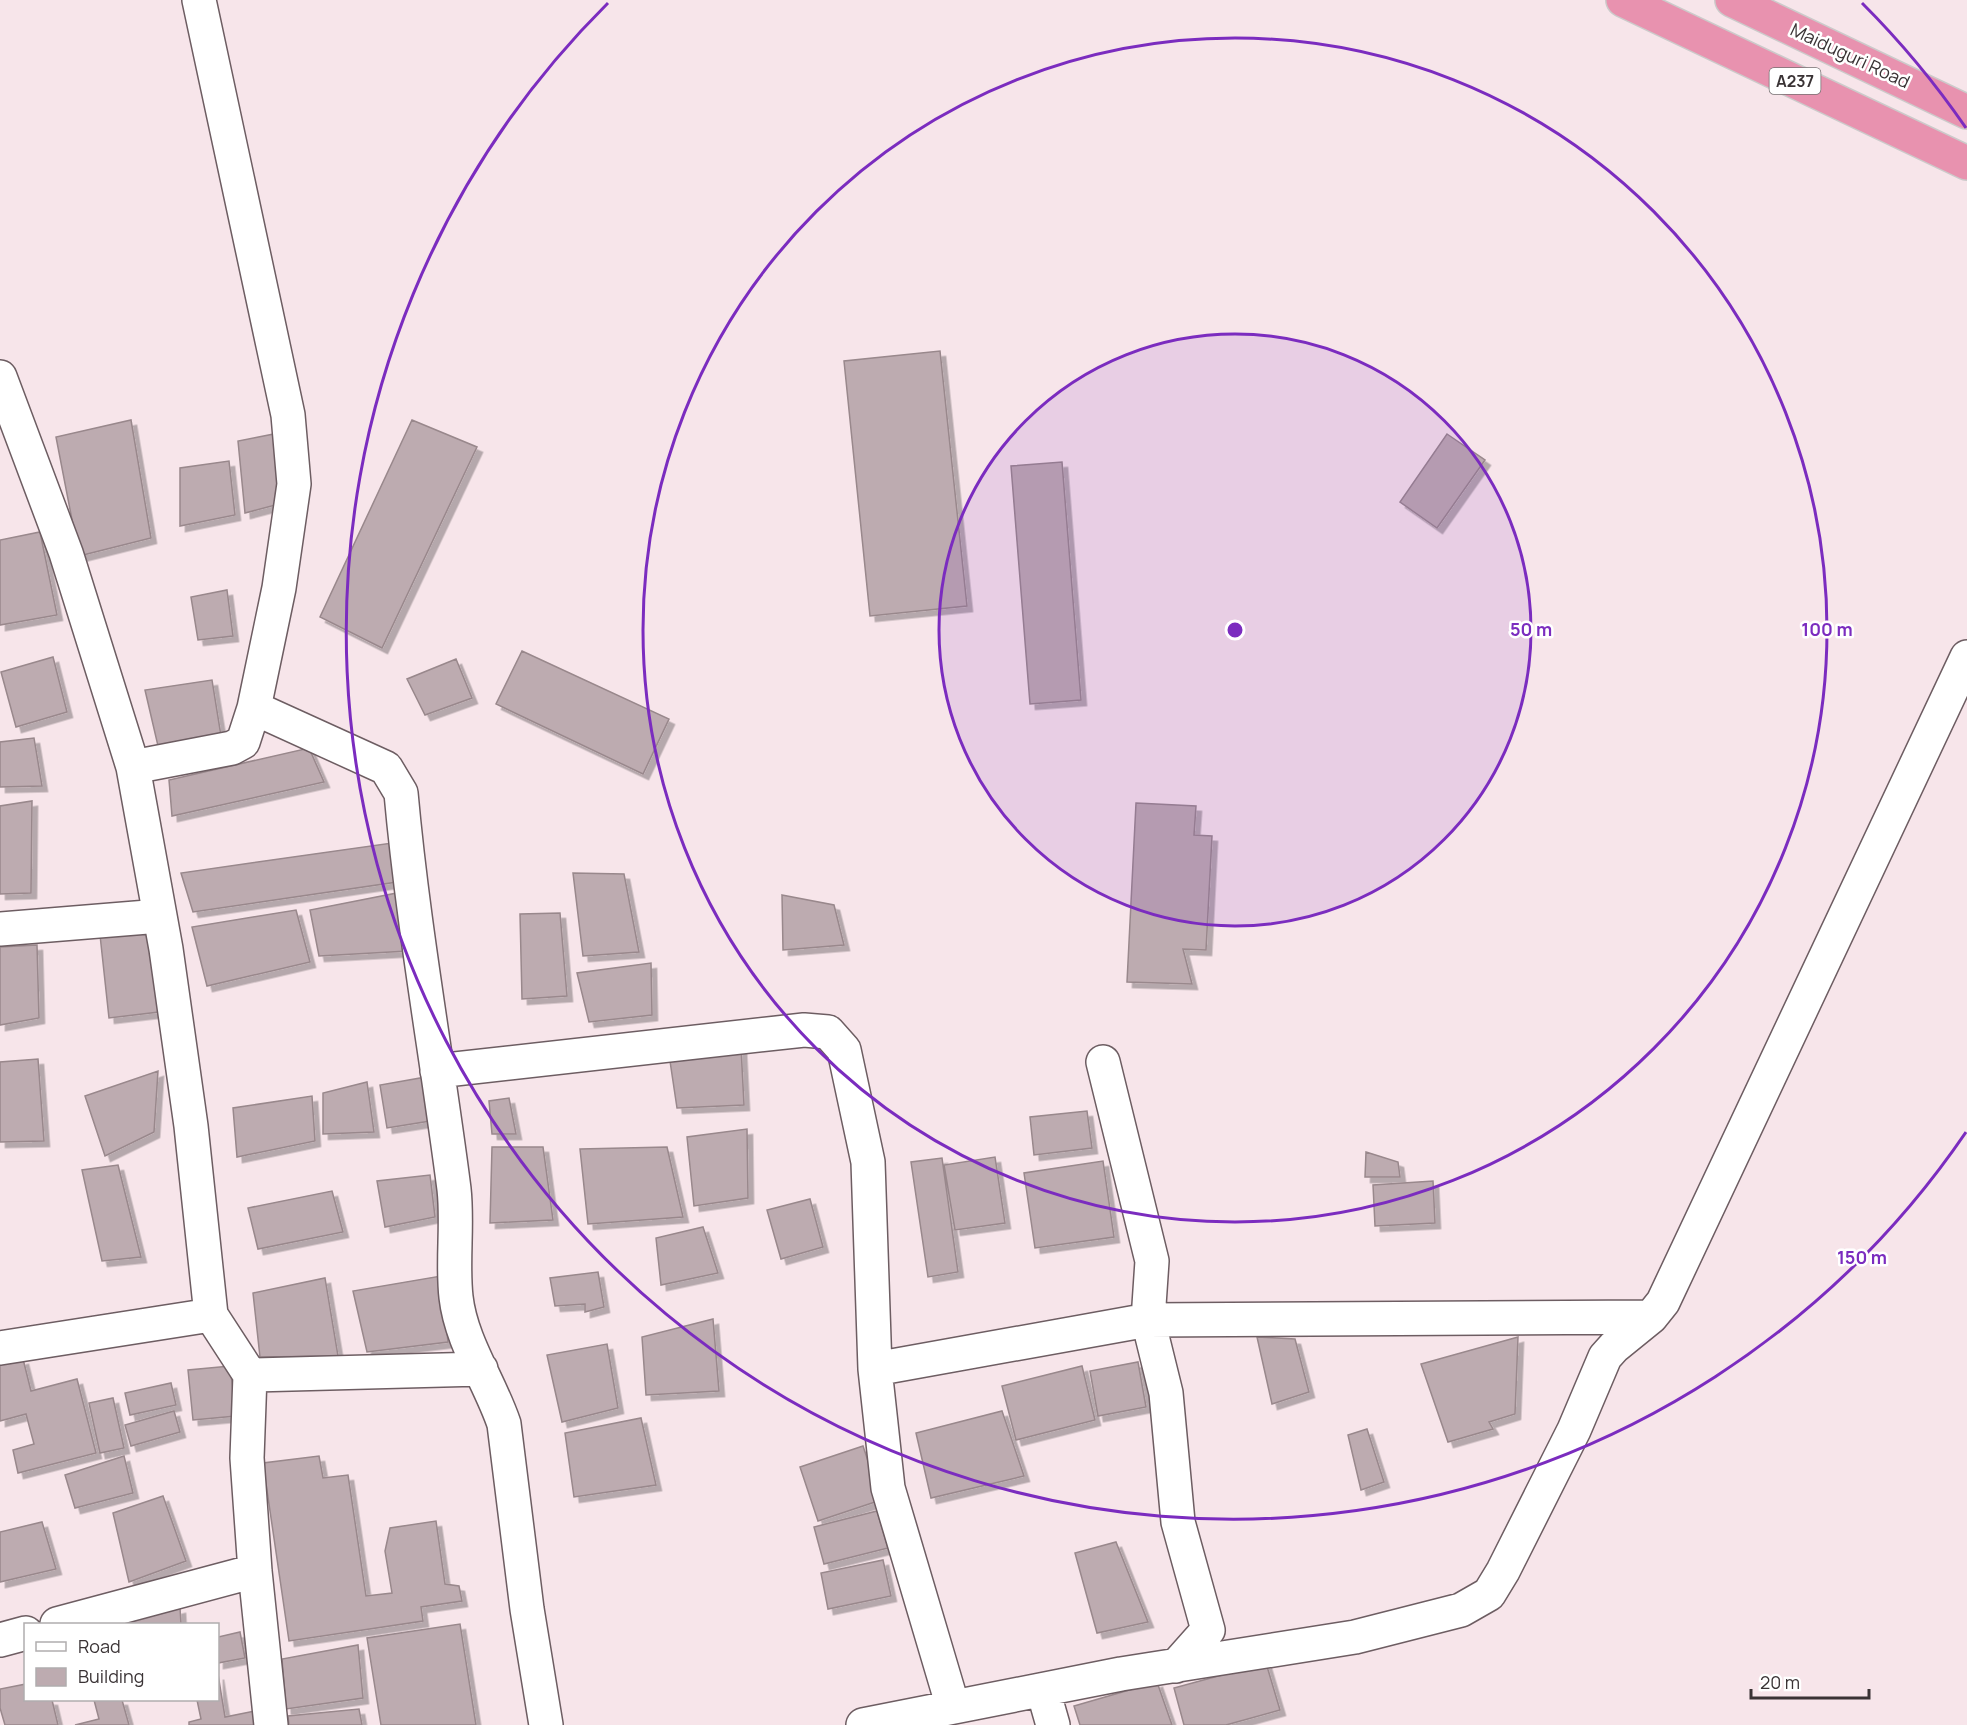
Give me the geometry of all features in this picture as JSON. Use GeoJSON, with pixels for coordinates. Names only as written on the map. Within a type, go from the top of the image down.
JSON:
{"type":"FeatureCollection","features":[{"type":"Feature","properties":{"kind":"highway","name":"A237"},"geometry":{"type":"LineString","coordinates":[[1623,0],[1967,163]]}},
{"type":"Feature","properties":{"kind":"highway","name":"Maiduguri Road"},"geometry":{"type":"LineString","coordinates":[[1732,0],[1967,112]]}},
{"type":"Feature","properties":{"kind":"street"},"geometry":{"type":"LineString","coordinates":[[133,767],[232,748],[243,742],[254,708],[279,588],[294,484],[289,427],[273,337],[199,0]]}},
{"type":"Feature","properties":{"kind":"street"},"geometry":{"type":"LineString","coordinates":[[0,376],[66,553],[133,767],[160,916],[190,1126],[211,1315],[250,1375],[247,1458],[255,1571],[272,1725]]}},
{"type":"Feature","properties":{"kind":"street"},"geometry":{"type":"LineString","coordinates":[[863,1725],[1176,1666],[1355,1637],[1461,1610],[1489,1594],[1503,1571],[1574,1430],[1605,1357],[1651,1317],[1663,1302],[1967,657]]}},
{"type":"Feature","properties":{"kind":"street"},"geometry":{"type":"LineString","coordinates":[[254,708],[386,768],[401,793],[454,1192],[456,1298],[466,1338],[496,1401],[504,1424],[527,1609],[546,1725]]}},
{"type":"Feature","properties":{"kind":"street"},"geometry":{"type":"LineString","coordinates":[[0,929],[160,916]]}},
{"type":"Feature","properties":{"kind":"street"},"geometry":{"type":"LineString","coordinates":[[437,1071],[804,1030],[828,1032],[844,1050],[868,1162],[875,1369],[888,1488],[953,1707]]}},
{"type":"Feature","properties":{"kind":"street"},"geometry":{"type":"LineString","coordinates":[[1103,1062],[1152,1261],[1148,1320],[1166,1393],[1178,1522],[1208,1630],[1176,1666]]}},
{"type":"Feature","properties":{"kind":"street"},"geometry":{"type":"LineString","coordinates":[[0,1348],[211,1315]]}},
{"type":"Feature","properties":{"kind":"street"},"geometry":{"type":"LineString","coordinates":[[875,1369],[1148,1320],[1651,1317]]}},
{"type":"Feature","properties":{"kind":"street"},"geometry":{"type":"LineString","coordinates":[[250,1375],[481,1368]]}},
{"type":"Feature","properties":{"kind":"street"},"geometry":{"type":"LineString","coordinates":[[61,1623],[255,1571]]}},
{"type":"Feature","properties":{"kind":"street"},"geometry":{"type":"LineString","coordinates":[[0,1640],[24,1634]]}},
{"type":"Feature","properties":{"kind":"street"},"geometry":{"type":"LineString","coordinates":[[1043,1690],[1053,1725]]}},
{"type":"Feature","properties":{"kind":"building"},"geometry":{"type":"Polygon","coordinates":[[[940,351],[967,606],[870,616],[844,361],[940,351]]]}},
{"type":"Feature","properties":{"kind":"building"},"geometry":{"type":"Polygon","coordinates":[[[131,420],[151,538],[79,556],[56,437],[131,420]]]}},
{"type":"Feature","properties":{"kind":"building"},"geometry":{"type":"Polygon","coordinates":[[[412,420],[477,447],[382,648],[320,617],[412,420]]]}},
{"type":"Feature","properties":{"kind":"building"},"geometry":{"type":"Polygon","coordinates":[[[279,433],[283,503],[245,513],[238,441],[279,433]]]}},
{"type":"Feature","properties":{"kind":"building"},"geometry":{"type":"Polygon","coordinates":[[[1447,434],[1485,460],[1437,528],[1400,502],[1447,434]]]}},
{"type":"Feature","properties":{"kind":"building"},"geometry":{"type":"Polygon","coordinates":[[[229,461],[235,515],[180,526],[180,468],[229,461]]]}},
{"type":"Feature","properties":{"kind":"building"},"geometry":{"type":"Polygon","coordinates":[[[1062,462],[1081,700],[1030,704],[1011,466],[1062,462]]]}},
{"type":"Feature","properties":{"kind":"building"},"geometry":{"type":"Polygon","coordinates":[[[40,532],[57,615],[0,625],[0,540],[40,532]]]}},
{"type":"Feature","properties":{"kind":"building"},"geometry":{"type":"Polygon","coordinates":[[[227,590],[233,636],[198,640],[191,597],[227,590]]]}},
{"type":"Feature","properties":{"kind":"building"},"geometry":{"type":"Polygon","coordinates":[[[522,651],[669,719],[643,774],[496,704],[522,651]]]}},
{"type":"Feature","properties":{"kind":"building"},"geometry":{"type":"Polygon","coordinates":[[[53,657],[67,712],[16,727],[1,672],[53,657]]]}},
{"type":"Feature","properties":{"kind":"building"},"geometry":{"type":"Polygon","coordinates":[[[456,659],[472,698],[425,715],[407,679],[456,659]]]}},
{"type":"Feature","properties":{"kind":"building"},"geometry":{"type":"Polygon","coordinates":[[[212,680],[221,736],[158,746],[145,690],[212,680]]]}},
{"type":"Feature","properties":{"kind":"building"},"geometry":{"type":"Polygon","coordinates":[[[34,738],[42,786],[0,787],[0,742],[34,738]]]}},
{"type":"Feature","properties":{"kind":"building"},"geometry":{"type":"Polygon","coordinates":[[[309,748],[324,782],[172,816],[169,780],[309,748]]]}},
{"type":"Feature","properties":{"kind":"building"},"geometry":{"type":"Polygon","coordinates":[[[32,801],[31,893],[0,894],[0,806],[32,801]]]}},
{"type":"Feature","properties":{"kind":"building"},"geometry":{"type":"Polygon","coordinates":[[[1136,803],[1196,806],[1194,835],[1212,836],[1206,950],[1183,949],[1192,984],[1127,982],[1136,803]]]}},
{"type":"Feature","properties":{"kind":"building"},"geometry":{"type":"Polygon","coordinates":[[[392,843],[397,882],[193,912],[181,873],[392,843]]]}},
{"type":"Feature","properties":{"kind":"building"},"geometry":{"type":"Polygon","coordinates":[[[573,873],[624,874],[639,952],[583,956],[573,873]]]}},
{"type":"Feature","properties":{"kind":"building"},"geometry":{"type":"Polygon","coordinates":[[[402,892],[408,951],[319,956],[310,910],[402,892]]]}},
{"type":"Feature","properties":{"kind":"building"},"geometry":{"type":"Polygon","coordinates":[[[782,895],[834,905],[844,945],[783,950],[782,895]]]}},
{"type":"Feature","properties":{"kind":"building"},"geometry":{"type":"Polygon","coordinates":[[[296,910],[310,962],[207,986],[192,927],[296,910]]]}},
{"type":"Feature","properties":{"kind":"building"},"geometry":{"type":"Polygon","coordinates":[[[560,913],[567,996],[522,999],[520,914],[560,913]]]}},
{"type":"Feature","properties":{"kind":"building"},"geometry":{"type":"Polygon","coordinates":[[[156,931],[167,1011],[109,1018],[100,935],[156,931]]]}},
{"type":"Feature","properties":{"kind":"building"},"geometry":{"type":"Polygon","coordinates":[[[37,945],[39,1018],[0,1025],[0,947],[37,945]]]}},
{"type":"Feature","properties":{"kind":"building"},"geometry":{"type":"Polygon","coordinates":[[[651,963],[652,1015],[589,1022],[577,973],[651,963]]]}},
{"type":"Feature","properties":{"kind":"building"},"geometry":{"type":"Polygon","coordinates":[[[741,1047],[744,1105],[677,1108],[670,1061],[741,1047]]]}},
{"type":"Feature","properties":{"kind":"building"},"geometry":{"type":"Polygon","coordinates":[[[38,1059],[44,1141],[0,1142],[0,1062],[38,1059]]]}},
{"type":"Feature","properties":{"kind":"building"},"geometry":{"type":"Polygon","coordinates":[[[158,1071],[154,1132],[105,1156],[85,1096],[158,1071]]]}},
{"type":"Feature","properties":{"kind":"building"},"geometry":{"type":"Polygon","coordinates":[[[426,1077],[430,1121],[387,1128],[380,1085],[426,1077]]]}},
{"type":"Feature","properties":{"kind":"building"},"geometry":{"type":"Polygon","coordinates":[[[367,1082],[374,1132],[323,1134],[323,1093],[367,1082]]]}},
{"type":"Feature","properties":{"kind":"building"},"geometry":{"type":"Polygon","coordinates":[[[312,1096],[315,1141],[237,1157],[233,1108],[312,1096]]]}},
{"type":"Feature","properties":{"kind":"building"},"geometry":{"type":"Polygon","coordinates":[[[509,1098],[516,1134],[492,1134],[489,1101],[509,1098]]]}},
{"type":"Feature","properties":{"kind":"building"},"geometry":{"type":"Polygon","coordinates":[[[1087,1111],[1092,1148],[1034,1155],[1030,1117],[1087,1111]]]}},
{"type":"Feature","properties":{"kind":"building"},"geometry":{"type":"Polygon","coordinates":[[[747,1129],[748,1198],[694,1206],[687,1137],[747,1129]]]}},
{"type":"Feature","properties":{"kind":"building"},"geometry":{"type":"Polygon","coordinates":[[[492,1147],[543,1147],[553,1220],[490,1223],[492,1147]]]}},
{"type":"Feature","properties":{"kind":"building"},"geometry":{"type":"Polygon","coordinates":[[[667,1147],[683,1217],[588,1224],[580,1149],[667,1147]]]}},
{"type":"Feature","properties":{"kind":"building"},"geometry":{"type":"Polygon","coordinates":[[[1366,1152],[1398,1162],[1400,1177],[1365,1177],[1366,1152]]]}},
{"type":"Feature","properties":{"kind":"building"},"geometry":{"type":"Polygon","coordinates":[[[995,1157],[1005,1223],[955,1230],[944,1165],[995,1157]]]}},
{"type":"Feature","properties":{"kind":"building"},"geometry":{"type":"Polygon","coordinates":[[[942,1158],[958,1272],[928,1277],[911,1162],[942,1158]]]}},
{"type":"Feature","properties":{"kind":"building"},"geometry":{"type":"Polygon","coordinates":[[[1103,1161],[1114,1237],[1035,1248],[1024,1173],[1103,1161]]]}},
{"type":"Feature","properties":{"kind":"building"},"geometry":{"type":"Polygon","coordinates":[[[118,1165],[141,1257],[102,1261],[82,1170],[118,1165]]]}},
{"type":"Feature","properties":{"kind":"building"},"geometry":{"type":"Polygon","coordinates":[[[430,1175],[435,1217],[385,1227],[377,1181],[430,1175]]]}},
{"type":"Feature","properties":{"kind":"building"},"geometry":{"type":"Polygon","coordinates":[[[1433,1181],[1435,1223],[1375,1226],[1373,1185],[1433,1181]]]}},
{"type":"Feature","properties":{"kind":"building"},"geometry":{"type":"Polygon","coordinates":[[[332,1191],[343,1232],[258,1249],[248,1208],[332,1191]]]}},
{"type":"Feature","properties":{"kind":"building"},"geometry":{"type":"Polygon","coordinates":[[[810,1199],[823,1247],[781,1259],[767,1210],[810,1199]]]}},
{"type":"Feature","properties":{"kind":"building"},"geometry":{"type":"Polygon","coordinates":[[[703,1227],[718,1273],[661,1285],[656,1238],[703,1227]]]}},
{"type":"Feature","properties":{"kind":"building"},"geometry":{"type":"Polygon","coordinates":[[[598,1272],[604,1307],[585,1312],[585,1304],[555,1306],[550,1278],[598,1272]]]}},
{"type":"Feature","properties":{"kind":"building"},"geometry":{"type":"Polygon","coordinates":[[[441,1276],[448,1342],[367,1352],[353,1291],[441,1276]]]}},
{"type":"Feature","properties":{"kind":"building"},"geometry":{"type":"Polygon","coordinates":[[[325,1278],[338,1356],[260,1357],[253,1293],[325,1278]]]}},
{"type":"Feature","properties":{"kind":"building"},"geometry":{"type":"Polygon","coordinates":[[[713,1319],[719,1391],[646,1395],[642,1337],[713,1319]]]}},
{"type":"Feature","properties":{"kind":"building"},"geometry":{"type":"Polygon","coordinates":[[[1257,1337],[1295,1339],[1309,1392],[1272,1404],[1257,1337]]]}},
{"type":"Feature","properties":{"kind":"building"},"geometry":{"type":"Polygon","coordinates":[[[1518,1337],[1515,1414],[1489,1422],[1493,1429],[1448,1442],[1421,1364],[1518,1337]]]}},
{"type":"Feature","properties":{"kind":"building"},"geometry":{"type":"Polygon","coordinates":[[[607,1344],[618,1408],[562,1422],[547,1355],[607,1344]]]}},
{"type":"Feature","properties":{"kind":"building"},"geometry":{"type":"Polygon","coordinates":[[[23,1359],[31,1391],[77,1379],[96,1453],[18,1473],[13,1450],[34,1444],[26,1414],[0,1421],[0,1365],[23,1359]]]}},
{"type":"Feature","properties":{"kind":"building"},"geometry":{"type":"Polygon","coordinates":[[[1138,1362],[1146,1407],[1098,1416],[1090,1371],[1138,1362]]]}},
{"type":"Feature","properties":{"kind":"building"},"geometry":{"type":"Polygon","coordinates":[[[230,1366],[236,1416],[193,1420],[188,1370],[230,1366]]]}},
{"type":"Feature","properties":{"kind":"building"},"geometry":{"type":"Polygon","coordinates":[[[1082,1366],[1095,1420],[1016,1440],[1002,1386],[1082,1366]]]}},
{"type":"Feature","properties":{"kind":"building"},"geometry":{"type":"Polygon","coordinates":[[[171,1383],[176,1405],[130,1415],[125,1393],[171,1383]]]}},
{"type":"Feature","properties":{"kind":"building"},"geometry":{"type":"Polygon","coordinates":[[[113,1398],[124,1448],[100,1453],[89,1403],[113,1398]]]}},
{"type":"Feature","properties":{"kind":"building"},"geometry":{"type":"Polygon","coordinates":[[[174,1411],[180,1432],[131,1446],[125,1425],[174,1411]]]}},
{"type":"Feature","properties":{"kind":"building"},"geometry":{"type":"Polygon","coordinates":[[[1002,1411],[1024,1476],[931,1498],[916,1433],[1002,1411]]]}},
{"type":"Feature","properties":{"kind":"building"},"geometry":{"type":"Polygon","coordinates":[[[641,1418],[656,1485],[574,1497],[565,1433],[641,1418]]]}},
{"type":"Feature","properties":{"kind":"building"},"geometry":{"type":"Polygon","coordinates":[[[1367,1429],[1384,1482],[1361,1490],[1348,1435],[1367,1429]]]}},
{"type":"Feature","properties":{"kind":"building"},"geometry":{"type":"Polygon","coordinates":[[[863,1446],[881,1500],[818,1521],[800,1467],[863,1446]]]}},
{"type":"Feature","properties":{"kind":"building"},"geometry":{"type":"Polygon","coordinates":[[[124,1456],[133,1493],[75,1508],[65,1475],[124,1456]]]}},
{"type":"Feature","properties":{"kind":"building"},"geometry":{"type":"Polygon","coordinates":[[[319,1456],[323,1478],[348,1475],[366,1596],[392,1593],[385,1551],[390,1528],[436,1521],[445,1584],[459,1586],[462,1601],[421,1607],[423,1621],[289,1641],[263,1463],[319,1456]]]}},
{"type":"Feature","properties":{"kind":"building"},"geometry":{"type":"Polygon","coordinates":[[[163,1496],[186,1561],[129,1582],[113,1513],[163,1496]]]}},
{"type":"Feature","properties":{"kind":"building"},"geometry":{"type":"Polygon","coordinates":[[[877,1511],[888,1548],[824,1564],[814,1527],[877,1511]]]}},
{"type":"Feature","properties":{"kind":"building"},"geometry":{"type":"Polygon","coordinates":[[[42,1522],[56,1569],[0,1582],[0,1532],[42,1522]]]}},
{"type":"Feature","properties":{"kind":"building"},"geometry":{"type":"Polygon","coordinates":[[[1116,1542],[1148,1622],[1097,1633],[1075,1553],[1116,1542]]]}},
{"type":"Feature","properties":{"kind":"building"},"geometry":{"type":"Polygon","coordinates":[[[883,1560],[891,1596],[828,1609],[821,1573],[883,1560]]]}},
{"type":"Feature","properties":{"kind":"building"},"geometry":{"type":"Polygon","coordinates":[[[180,1608],[181,1623],[123,1623],[180,1608]]]}},
{"type":"Feature","properties":{"kind":"building"},"geometry":{"type":"Polygon","coordinates":[[[460,1624],[476,1725],[381,1725],[367,1638],[460,1624]]]}},
{"type":"Feature","properties":{"kind":"building"},"geometry":{"type":"Polygon","coordinates":[[[240,1632],[245,1658],[219,1663],[219,1637],[240,1632]]]}},
{"type":"Feature","properties":{"kind":"building"},"geometry":{"type":"Polygon","coordinates":[[[358,1645],[363,1698],[286,1709],[282,1659],[358,1645]]]}},
{"type":"Feature","properties":{"kind":"building"},"geometry":{"type":"Polygon","coordinates":[[[1266,1663],[1280,1710],[1226,1725],[1184,1725],[1174,1688],[1266,1663]]]}},
{"type":"Feature","properties":{"kind":"building"},"geometry":{"type":"Polygon","coordinates":[[[219,1680],[225,1717],[260,1710],[263,1725],[189,1725],[189,1722],[201,1719],[197,1701],[219,1701],[219,1680]]]}},
{"type":"Feature","properties":{"kind":"building"},"geometry":{"type":"Polygon","coordinates":[[[1157,1682],[1172,1725],[1080,1725],[1074,1706],[1157,1682]]]}},
{"type":"Feature","properties":{"kind":"building"},"geometry":{"type":"Polygon","coordinates":[[[24,1684],[24,1701],[52,1701],[58,1725],[5,1725],[0,1708],[0,1689],[24,1684]]]}},
{"type":"Feature","properties":{"kind":"building"},"geometry":{"type":"Polygon","coordinates":[[[94,1701],[122,1701],[129,1725],[75,1725],[99,1719],[94,1701]]]}},
{"type":"Feature","properties":{"kind":"building"},"geometry":{"type":"Polygon","coordinates":[[[359,1709],[362,1725],[289,1725],[288,1716],[359,1709]]]}}]}
